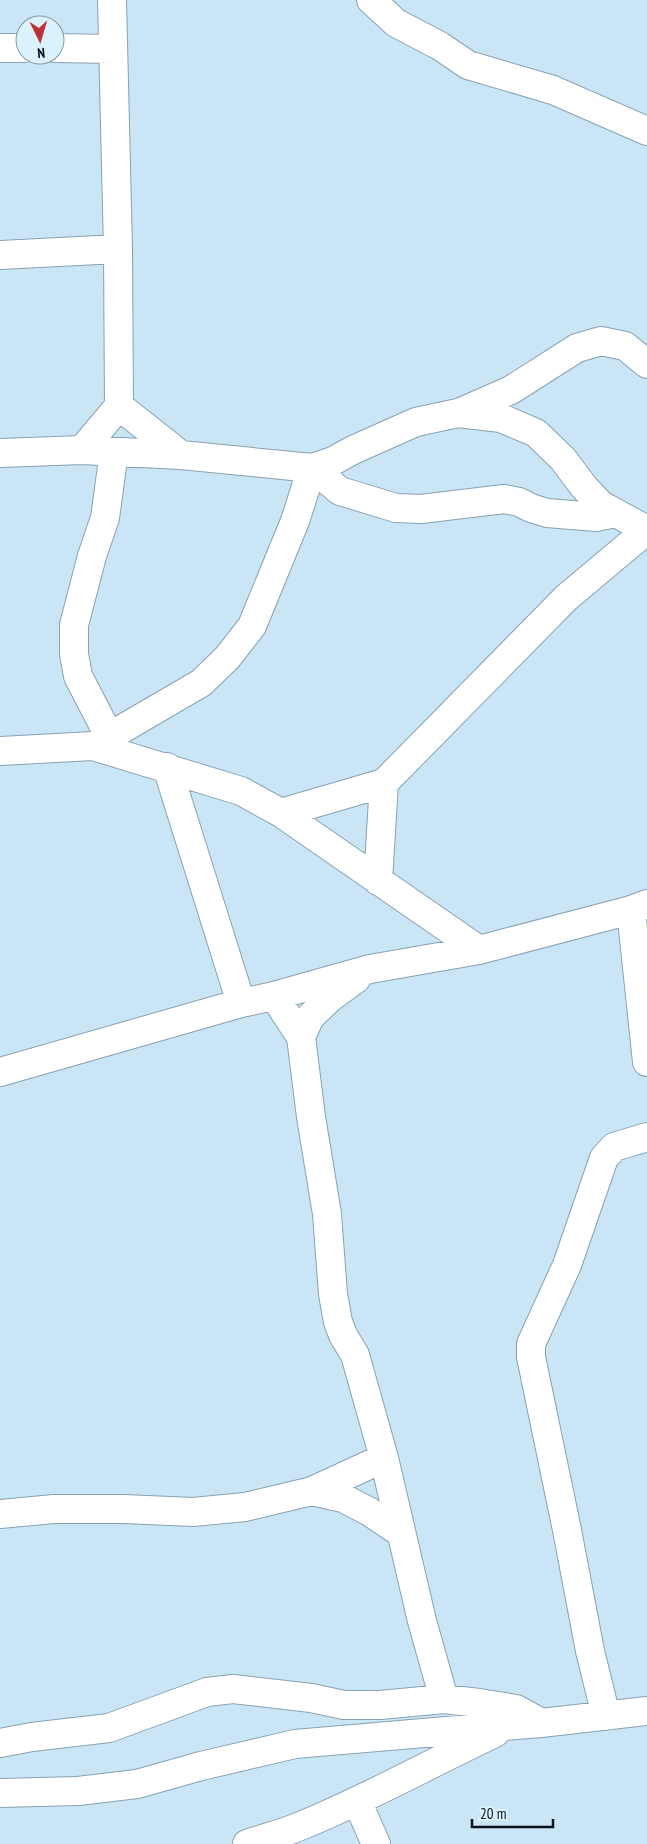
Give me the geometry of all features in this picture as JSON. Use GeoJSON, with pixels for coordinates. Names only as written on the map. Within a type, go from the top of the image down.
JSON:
{"type":"FeatureCollection","features":[{"type":"Feature","properties":{"kind":"street"},"geometry":{"type":"LineString","coordinates":[[82,450],[119,406],[118,249],[112,0]]}},
{"type":"Feature","properties":{"kind":"street"},"geometry":{"type":"LineString","coordinates":[[372,0],[396,23],[440,46],[468,65],[553,90],[647,130]]}},
{"type":"Feature","properties":{"kind":"street"},"geometry":{"type":"LineString","coordinates":[[0,48],[15,48]]}},
{"type":"Feature","properties":{"kind":"street"},"geometry":{"type":"LineString","coordinates":[[65,48],[112,48]]}},
{"type":"Feature","properties":{"kind":"street"},"geometry":{"type":"LineString","coordinates":[[0,255],[118,249]]}},
{"type":"Feature","properties":{"kind":"street"},"geometry":{"type":"LineString","coordinates":[[0,453],[82,450],[181,455],[312,468],[333,461],[416,422],[458,413],[511,390],[576,348],[602,341],[625,346],[647,364]]}},
{"type":"Feature","properties":{"kind":"street"},"geometry":{"type":"LineString","coordinates":[[119,406],[181,455]]}},
{"type":"Feature","properties":{"kind":"street"},"geometry":{"type":"LineString","coordinates":[[281,813],[384,783],[566,598],[647,530],[601,505],[562,459],[536,433],[501,418],[458,413]]}},
{"type":"Feature","properties":{"kind":"street"},"geometry":{"type":"LineString","coordinates":[[114,452],[105,518],[92,556],[74,625],[74,654],[78,676],[101,741],[167,767],[242,791],[281,813],[479,950]]}},
{"type":"Feature","properties":{"kind":"street"},"geometry":{"type":"LineString","coordinates":[[312,468],[340,491],[396,508],[421,509],[504,499],[519,502],[547,513],[596,517],[616,513]]}},
{"type":"Feature","properties":{"kind":"street"},"geometry":{"type":"LineString","coordinates":[[0,751],[101,741],[201,683],[227,658],[252,626],[295,521],[312,468]]}},
{"type":"Feature","properties":{"kind":"street"},"geometry":{"type":"LineString","coordinates":[[167,767],[241,1003]]}},
{"type":"Feature","properties":{"kind":"street"},"geometry":{"type":"LineString","coordinates":[[378,881],[384,783]]}},
{"type":"Feature","properties":{"kind":"street"},"geometry":{"type":"LineString","coordinates":[[0,1072],[241,1003],[274,996],[370,969],[479,950],[639,907],[647,1062]]}},
{"type":"Feature","properties":{"kind":"street"},"geometry":{"type":"LineString","coordinates":[[300,1037],[310,1017],[330,998],[370,969]]}},
{"type":"Feature","properties":{"kind":"street"},"geometry":{"type":"LineString","coordinates":[[274,996],[300,1037],[327,1214],[336,1312],[343,1335],[355,1355],[384,1458],[422,1621],[444,1699]]}},
{"type":"Feature","properties":{"kind":"street"},"geometry":{"type":"LineString","coordinates":[[606,1716],[590,1651],[531,1357],[531,1344],[567,1265],[604,1158],[614,1147],[647,1137]]}},
{"type":"Feature","properties":{"kind":"street"},"geometry":{"type":"LineString","coordinates":[[0,1514],[54,1510],[124,1509],[193,1512],[245,1507],[312,1490],[384,1458]]}},
{"type":"Feature","properties":{"kind":"street"},"geometry":{"type":"LineString","coordinates":[[312,1490],[343,1498],[370,1512],[401,1533]]}},
{"type":"Feature","properties":{"kind":"street"},"geometry":{"type":"LineString","coordinates":[[0,1743],[32,1737],[109,1728],[207,1692],[233,1689],[311,1698],[344,1705],[444,1699],[516,1709],[541,1723]]}},
{"type":"Feature","properties":{"kind":"street"},"geometry":{"type":"LineString","coordinates":[[0,1794],[78,1791],[137,1784],[201,1766],[295,1744],[647,1712]]}},
{"type":"Feature","properties":{"kind":"street"},"geometry":{"type":"LineString","coordinates":[[247,1844],[289,1836],[434,1762],[512,1725]]}},
{"type":"Feature","properties":{"kind":"street"},"geometry":{"type":"LineString","coordinates":[[357,1801],[376,1844]]}}]}
